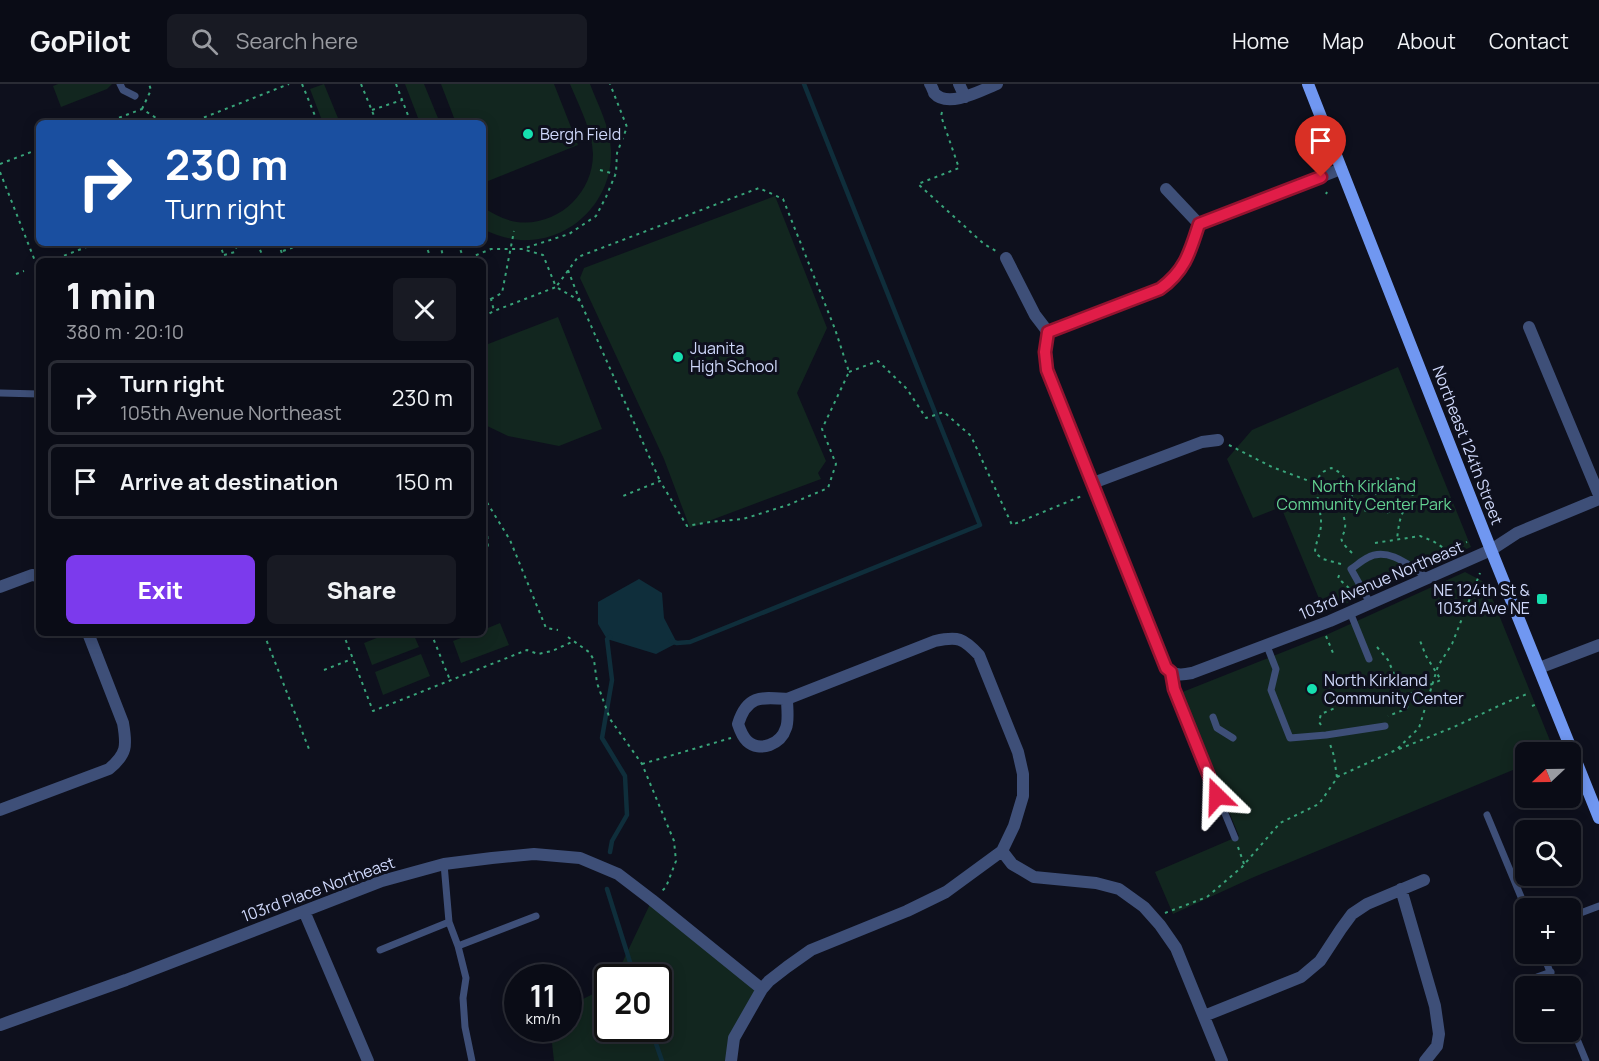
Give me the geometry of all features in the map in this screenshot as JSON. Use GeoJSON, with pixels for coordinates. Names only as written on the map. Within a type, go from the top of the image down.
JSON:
{"type":"FeatureCollection","features":[{"type":"Feature","properties":{"kind":"main road","name":"Northeast 124th Street"},"geometry":{"type":"LineString","coordinates":[[1308,84],[1599,818]]}},
{"type":"Feature","properties":{"kind":"street"},"geometry":{"type":"LineString","coordinates":[[930,84],[934,93],[944,99],[964,98],[997,84]]}},
{"type":"Feature","properties":{"kind":"street"},"geometry":{"type":"LineString","coordinates":[[959,84],[964,98]]}},
{"type":"Feature","properties":{"kind":"street"},"geometry":{"type":"LineString","coordinates":[[1199,224],[1341,169]]}},
{"type":"Feature","properties":{"kind":"street"},"geometry":{"type":"LineString","coordinates":[[1166,189],[1199,224]]}},
{"type":"Feature","properties":{"kind":"street"},"geometry":{"type":"LineString","coordinates":[[1048,332],[1160,289],[1173,280],[1192,247],[1199,224]]}},
{"type":"Feature","properties":{"kind":"street"},"geometry":{"type":"LineString","coordinates":[[1006,258],[1035,315],[1048,332],[1045,352],[1047,370],[1166,668],[1171,672]]}},
{"type":"Feature","properties":{"kind":"street"},"geometry":{"type":"LineString","coordinates":[[1529,327],[1599,497]]}},
{"type":"Feature","properties":{"kind":"street"},"geometry":{"type":"LineString","coordinates":[[1093,483],[1202,442],[1218,440]]}},
{"type":"Feature","properties":{"kind":"street","name":"103rd Avenue Northeast"},"geometry":{"type":"LineString","coordinates":[[1171,672],[1180,675],[1192,673],[1267,646],[1491,550],[1517,533],[1599,497]]}},
{"type":"Feature","properties":{"kind":"street"},"geometry":{"type":"LineString","coordinates":[[0,587],[36,576]]}},
{"type":"Feature","properties":{"kind":"street"},"geometry":{"type":"LineString","coordinates":[[0,810],[109,769],[125,751],[126,738],[123,723],[89,636]]}},
{"type":"Feature","properties":{"kind":"street"},"geometry":{"type":"LineString","coordinates":[[731,1061],[734,1038],[769,981],[811,950],[908,911],[946,892],[1002,851],[1014,826],[1023,796],[1023,774],[1018,752],[979,655],[961,639],[951,637],[935,641],[787,699],[766,697],[750,702],[741,712],[738,724],[742,734],[754,746],[768,746],[776,742],[786,728],[787,699]]}},
{"type":"Feature","properties":{"kind":"street"},"geometry":{"type":"LineString","coordinates":[[1539,668],[1599,645]]}},
{"type":"Feature","properties":{"kind":"street"},"geometry":{"type":"LineString","coordinates":[[1002,851],[1012,864],[1034,877],[1095,883],[1119,889],[1144,907],[1176,948],[1221,1061]]}},
{"type":"Feature","properties":{"kind":"street","name":"103rd Place Northeast"},"geometry":{"type":"LineString","coordinates":[[0,1025],[126,980],[382,881],[444,864],[534,854],[580,858],[618,874],[762,989]]}},
{"type":"Feature","properties":{"kind":"street"},"geometry":{"type":"LineString","coordinates":[[1204,1016],[1301,977],[1320,962],[1352,914],[1367,904],[1424,880]]}},
{"type":"Feature","properties":{"kind":"street"},"geometry":{"type":"LineString","coordinates":[[1401,889],[1435,1006],[1439,1034],[1437,1046],[1425,1061]]}},
{"type":"Feature","properties":{"kind":"street"},"geometry":{"type":"LineString","coordinates":[[304,911],[368,1061]]}},
{"type":"Feature","properties":{"kind":"lane"},"geometry":{"type":"LineString","coordinates":[[120,84],[123,90],[135,96]]}},
{"type":"Feature","properties":{"kind":"lane"},"geometry":{"type":"LineString","coordinates":[[0,393],[36,394]]}},
{"type":"Feature","properties":{"kind":"lane"},"geometry":{"type":"LineString","coordinates":[[1370,603],[1351,569],[1368,557],[1384,553],[1428,578]]}},
{"type":"Feature","properties":{"kind":"lane"},"geometry":{"type":"LineString","coordinates":[[1350,612],[1370,659]]}},
{"type":"Feature","properties":{"kind":"lane"},"geometry":{"type":"LineString","coordinates":[[1267,646],[1276,669],[1270,690],[1290,738],[1385,726]]}},
{"type":"Feature","properties":{"kind":"lane"},"geometry":{"type":"LineString","coordinates":[[1171,672],[1174,689],[1234,838]]}},
{"type":"Feature","properties":{"kind":"lane"},"geometry":{"type":"LineString","coordinates":[[1213,717],[1217,728],[1233,738]]}},
{"type":"Feature","properties":{"kind":"lane"},"geometry":{"type":"LineString","coordinates":[[1487,815],[1521,898]]}},
{"type":"Feature","properties":{"kind":"lane"},"geometry":{"type":"LineString","coordinates":[[444,864],[449,922],[466,978],[462,998],[472,1061]]}},
{"type":"Feature","properties":{"kind":"lane"},"geometry":{"type":"LineString","coordinates":[[1581,913],[1599,906]]}},
{"type":"Feature","properties":{"kind":"lane"},"geometry":{"type":"LineString","coordinates":[[458,946],[536,916]]}},
{"type":"Feature","properties":{"kind":"lane"},"geometry":{"type":"LineString","coordinates":[[380,950],[449,922]]}},
{"type":"Feature","properties":{"kind":"lane"},"geometry":{"type":"LineString","coordinates":[[1547,964],[1553,976]]}},
{"type":"Feature","properties":{"kind":"lane"},"geometry":{"type":"LineString","coordinates":[[1540,976],[1551,972]]}},
{"type":"Feature","properties":{"kind":"lane"},"geometry":{"type":"LineString","coordinates":[[1578,1042],[1586,1061]]}},
{"type":"Feature","properties":{"kind":"path"},"geometry":{"type":"LineString","coordinates":[[113,120],[142,109],[151,90],[149,84]]}},
{"type":"Feature","properties":{"kind":"path"},"geometry":{"type":"LineString","coordinates":[[277,84],[283,86]]}},
{"type":"Feature","properties":{"kind":"path"},"geometry":{"type":"LineString","coordinates":[[198,120],[289,84]]}},
{"type":"Feature","properties":{"kind":"path"},"geometry":{"type":"LineString","coordinates":[[302,84],[317,120]]}},
{"type":"Feature","properties":{"kind":"path"},"geometry":{"type":"LineString","coordinates":[[362,84],[376,120]]}},
{"type":"Feature","properties":{"kind":"path"},"geometry":{"type":"LineString","coordinates":[[396,84],[410,120]]}},
{"type":"Feature","properties":{"kind":"path"},"geometry":{"type":"LineString","coordinates":[[522,249],[569,234],[596,216],[615,174],[617,153],[627,127],[610,84]]}},
{"type":"Feature","properties":{"kind":"path"},"geometry":{"type":"LineString","coordinates":[[944,99],[940,116],[959,168],[918,184],[984,244],[1006,258]]}},
{"type":"Feature","properties":{"kind":"path"},"geometry":{"type":"LineString","coordinates":[[372,110],[402,100]]}},
{"type":"Feature","properties":{"kind":"path"},"geometry":{"type":"LineString","coordinates":[[142,109],[159,120]]}},
{"type":"Feature","properties":{"kind":"path"},"geometry":{"type":"LineString","coordinates":[[1302,133],[1308,131]]}},
{"type":"Feature","properties":{"kind":"path"},"geometry":{"type":"LineString","coordinates":[[0,164],[36,150]]}},
{"type":"Feature","properties":{"kind":"path"},"geometry":{"type":"LineString","coordinates":[[600,170],[615,174]]}},
{"type":"Feature","properties":{"kind":"path"},"geometry":{"type":"LineString","coordinates":[[0,172],[36,261]]}},
{"type":"Feature","properties":{"kind":"path"},"geometry":{"type":"LineString","coordinates":[[486,315],[556,288],[578,257],[759,188],[783,199],[835,329],[849,372]]}},
{"type":"Feature","properties":{"kind":"path"},"geometry":{"type":"LineString","coordinates":[[486,301],[502,293],[514,231]]}},
{"type":"Feature","properties":{"kind":"path"},"geometry":{"type":"LineString","coordinates":[[58,258],[89,246]]}},
{"type":"Feature","properties":{"kind":"path"},"geometry":{"type":"LineString","coordinates":[[220,246],[224,258]]}},
{"type":"Feature","properties":{"kind":"path"},"geometry":{"type":"LineString","coordinates":[[224,255],[235,252],[237,246]]}},
{"type":"Feature","properties":{"kind":"path"},"geometry":{"type":"LineString","coordinates":[[280,246],[285,258]]}},
{"type":"Feature","properties":{"kind":"path"},"geometry":{"type":"LineString","coordinates":[[282,251],[291,246]]}},
{"type":"Feature","properties":{"kind":"path"},"geometry":{"type":"LineString","coordinates":[[471,258],[491,249],[522,249],[543,255],[556,288],[580,301]]}},
{"type":"Feature","properties":{"kind":"path"},"geometry":{"type":"LineString","coordinates":[[568,270],[660,481],[687,526],[743,519],[788,505],[828,488],[836,464],[822,429],[849,372],[878,360],[907,389],[926,418],[944,412],[971,436],[1011,525],[1084,496],[1093,483]]}},
{"type":"Feature","properties":{"kind":"path"},"geometry":{"type":"LineString","coordinates":[[16,274],[24,271]]}},
{"type":"Feature","properties":{"kind":"path"},"geometry":{"type":"LineString","coordinates":[[491,299],[494,311]]}},
{"type":"Feature","properties":{"kind":"path"},"geometry":{"type":"LineString","coordinates":[[1218,440],[1272,467],[1317,484]]}},
{"type":"Feature","properties":{"kind":"path"},"geometry":{"type":"LineString","coordinates":[[1323,610],[1329,603],[1352,594],[1338,578],[1344,565],[1323,560],[1316,553],[1322,526],[1318,477],[1332,468],[1340,471],[1347,481],[1353,505]]}},
{"type":"Feature","properties":{"kind":"path"},"geometry":{"type":"LineString","coordinates":[[1352,553],[1342,543],[1341,537],[1345,521],[1340,507],[1347,503],[1361,511],[1368,511],[1373,508],[1378,485],[1386,480],[1396,478],[1404,481],[1413,492],[1413,500],[1386,513],[1373,508]]}},
{"type":"Feature","properties":{"kind":"path"},"geometry":{"type":"LineString","coordinates":[[622,496],[660,481]]}},
{"type":"Feature","properties":{"kind":"path"},"geometry":{"type":"LineString","coordinates":[[486,501],[510,540],[546,628],[558,630]]}},
{"type":"Feature","properties":{"kind":"path"},"geometry":{"type":"LineString","coordinates":[[1397,539],[1400,518],[1406,505]]}},
{"type":"Feature","properties":{"kind":"path"},"geometry":{"type":"LineString","coordinates":[[486,528],[488,550]]}},
{"type":"Feature","properties":{"kind":"path"},"geometry":{"type":"LineString","coordinates":[[1368,545],[1420,536],[1448,551],[1467,542]]}},
{"type":"Feature","properties":{"kind":"path"},"geometry":{"type":"LineString","coordinates":[[1348,559],[1352,553],[1360,549]]}},
{"type":"Feature","properties":{"kind":"path"},"geometry":{"type":"LineString","coordinates":[[1396,750],[1419,728],[1438,666],[1452,644],[1480,573]]}},
{"type":"Feature","properties":{"kind":"path"},"geometry":{"type":"LineString","coordinates":[[265,636],[309,749]]}},
{"type":"Feature","properties":{"kind":"path"},"geometry":{"type":"LineString","coordinates":[[343,636],[373,711],[527,650],[538,654],[552,651],[574,641]]}},
{"type":"Feature","properties":{"kind":"path"},"geometry":{"type":"LineString","coordinates":[[432,636],[450,680]]}},
{"type":"Feature","properties":{"kind":"path"},"geometry":{"type":"LineString","coordinates":[[1326,636],[1333,653]]}},
{"type":"Feature","properties":{"kind":"path"},"geometry":{"type":"LineString","coordinates":[[568,638],[589,652],[594,660],[597,683],[610,719],[642,764],[674,841],[676,861],[666,887],[662,891]]}},
{"type":"Feature","properties":{"kind":"path"},"geometry":{"type":"LineString","coordinates":[[1403,697],[1441,680],[1426,656],[1419,638]]}},
{"type":"Feature","properties":{"kind":"path"},"geometry":{"type":"LineString","coordinates":[[1374,644],[1388,660],[1408,706],[1406,709],[1382,718]]}},
{"type":"Feature","properties":{"kind":"path"},"geometry":{"type":"LineString","coordinates":[[324,670],[352,659]]}},
{"type":"Feature","properties":{"kind":"path"},"geometry":{"type":"LineString","coordinates":[[1163,914],[1207,897],[1245,864],[1280,823],[1319,804],[1337,778],[1527,694]]}},
{"type":"Feature","properties":{"kind":"path"},"geometry":{"type":"LineString","coordinates":[[1532,706],[1537,704]]}},
{"type":"Feature","properties":{"kind":"path"},"geometry":{"type":"LineString","coordinates":[[642,764],[742,734]]}},
{"type":"Feature","properties":{"kind":"path"},"geometry":{"type":"LineString","coordinates":[[1330,744],[1337,778]]}},
{"type":"Feature","properties":{"kind":"path"},"geometry":{"type":"LineString","coordinates":[[1234,838],[1245,864]]}},
{"type":"Feature","properties":{"kind":"green space"},"geometry":{"type":"Polygon","coordinates":[[[58,84],[112,84],[107,89],[61,107],[53,86],[58,84]]]}},
{"type":"Feature","properties":{"kind":"green space"},"geometry":{"type":"Polygon","coordinates":[[[324,84],[339,120],[322,120],[310,89],[324,84]]]}},
{"type":"Feature","properties":{"kind":"green space"},"geometry":{"type":"Polygon","coordinates":[[[405,84],[424,84],[439,120],[419,120],[405,84]]]}},
{"type":"Feature","properties":{"kind":"green space","name":"Bergh Field"},"geometry":{"type":"Polygon","coordinates":[[[441,84],[554,84],[578,145],[486,182],[486,120],[455,120],[441,84]]]}},
{"type":"Feature","properties":{"kind":"green space"},"geometry":{"type":"Polygon","coordinates":[[[570,84],[590,84],[603,116],[611,150],[606,184],[588,212],[562,232],[546,237],[517,240],[486,231],[486,209],[508,220],[532,222],[559,213],[580,194],[587,182],[593,154],[588,127],[570,84]]]}},
{"type":"Feature","properties":{"kind":"green space"},"geometry":{"type":"Polygon","coordinates":[[[775,196],[827,328],[797,393],[826,461],[818,473],[821,479],[690,528],[664,459],[580,278],[584,268],[775,196]]]}},
{"type":"Feature","properties":{"kind":"green space"},"geometry":{"type":"Polygon","coordinates":[[[558,317],[602,429],[559,446],[508,436],[486,425],[486,345],[558,317]]]}},
{"type":"Feature","properties":{"kind":"green space","name":"North Kirkland Community Center Park"},"geometry":{"type":"Polygon","coordinates":[[[1398,367],[1471,547],[1325,613],[1281,507],[1253,518],[1227,459],[1252,430],[1398,367]]]}},
{"type":"Feature","properties":{"kind":"green space"},"geometry":{"type":"Polygon","coordinates":[[[1465,572],[1486,583],[1551,742],[1515,742],[1515,769],[1254,877],[1173,914],[1155,872],[1239,836],[1180,693],[1326,635],[1465,572]]]}},
{"type":"Feature","properties":{"kind":"green space"},"geometry":{"type":"Polygon","coordinates":[[[500,623],[509,645],[461,663],[453,641],[466,636],[486,636],[486,629],[500,623]]]}},
{"type":"Feature","properties":{"kind":"green space"},"geometry":{"type":"Polygon","coordinates":[[[382,636],[414,636],[419,647],[372,665],[364,643],[382,636]]]}},
{"type":"Feature","properties":{"kind":"green space"},"geometry":{"type":"Polygon","coordinates":[[[421,654],[430,676],[383,695],[375,672],[421,654]]]}},
{"type":"Feature","properties":{"kind":"green space"},"geometry":{"type":"Polygon","coordinates":[[[652,900],[762,989],[731,1061],[554,1061],[552,1042],[582,1042],[582,1000],[594,994],[594,1042],[672,1042],[672,964],[622,964],[652,900]]]}},
{"type":"Feature","properties":{"kind":"water"},"geometry":{"type":"Polygon","coordinates":[[[639,579],[662,593],[664,618],[677,643],[656,654],[607,639],[598,624],[598,602],[639,579]]]}},
{"type":"Feature","properties":{"kind":"waterway"},"geometry":{"type":"LineString","coordinates":[[671,641],[690,642],[980,525],[804,84]]}},
{"type":"Feature","properties":{"kind":"waterway"},"geometry":{"type":"LineString","coordinates":[[610,637],[607,639],[612,680],[602,738],[625,776],[627,815],[612,841],[610,852]]}},
{"type":"Feature","properties":{"kind":"waterway"},"geometry":{"type":"LineString","coordinates":[[607,889],[631,964]]}},
{"type":"Feature","properties":{"kind":"waterway"},"geometry":{"type":"LineString","coordinates":[[655,1042],[662,1061]]}},
{"type":"Feature","properties":{"kind":"place","name":"Bergh Field"},"geometry":{"type":"Point","coordinates":[528,134]}},
{"type":"Feature","properties":{"kind":"place","name":"Juanita High School"},"geometry":{"type":"Point","coordinates":[678,357]}},
{"type":"Feature","properties":{"kind":"place","name":"NE 124th St & 103rd Ave NE"},"geometry":{"type":"Point","coordinates":[1542,599]}},
{"type":"Feature","properties":{"kind":"place","name":"North Kirkland Community Center"},"geometry":{"type":"Point","coordinates":[1312,689]}},
{"type":"Feature","properties":{"kind":"route"},"geometry":{"type":"LineString","coordinates":[[1217,796],[1174,689],[1171,672],[1166,668],[1047,370],[1045,352],[1048,332],[1160,289],[1173,280],[1192,247],[1199,224],[1321,177]]}}]}
